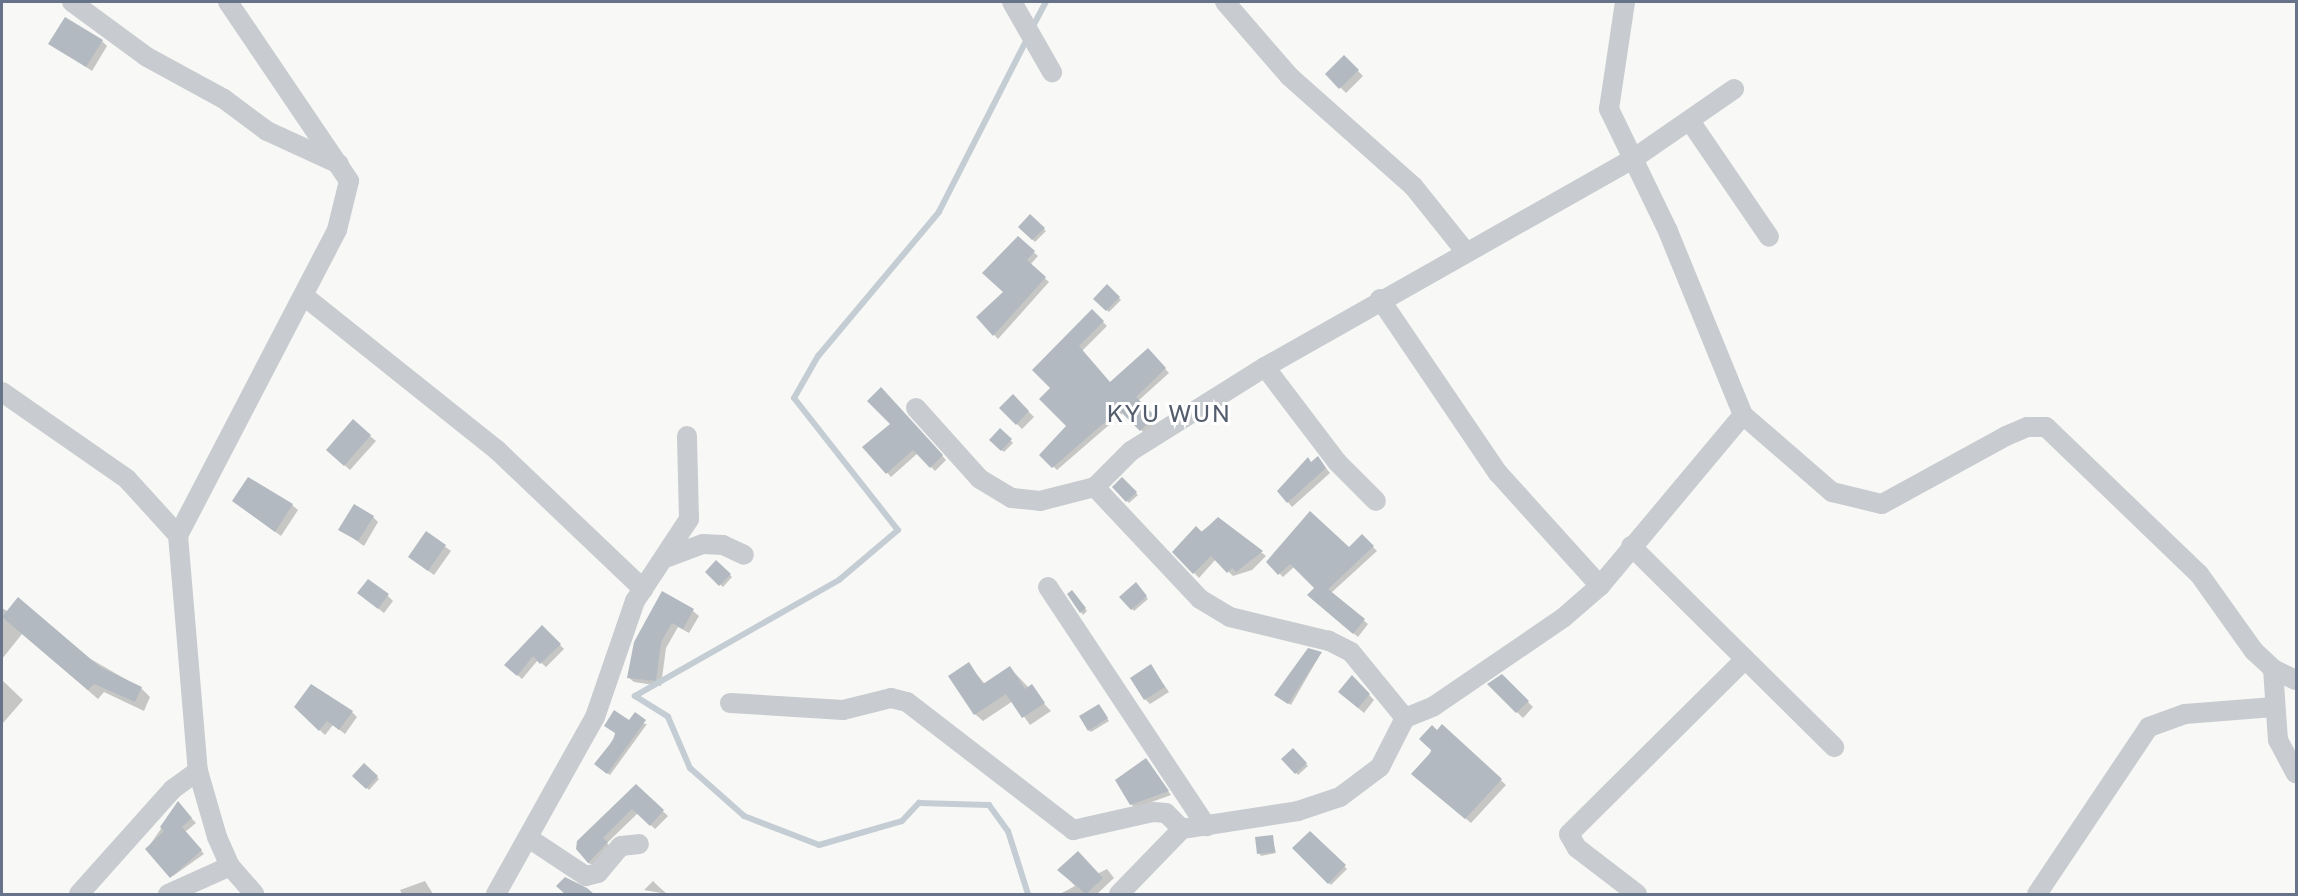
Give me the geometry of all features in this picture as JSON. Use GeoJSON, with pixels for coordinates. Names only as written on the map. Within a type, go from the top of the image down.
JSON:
{"type":"FeatureCollection","features":[{"type":"Feature","properties":{"kind":"street"},"geometry":{"type":"LineString","coordinates":[[72,2],[147,57],[224,99],[267,131],[339,164]]}},
{"type":"Feature","properties":{"kind":"street"},"geometry":{"type":"LineString","coordinates":[[228,2],[349,181],[348,200],[304,296],[178,536],[198,771],[230,866],[254,894]]}},
{"type":"Feature","properties":{"kind":"street"},"geometry":{"type":"LineString","coordinates":[[1012,2],[1022,27],[1052,72]]}},
{"type":"Feature","properties":{"kind":"street"},"geometry":{"type":"LineString","coordinates":[[1225,2],[1289,76],[1413,186],[1466,251]]}},
{"type":"Feature","properties":{"kind":"street"},"geometry":{"type":"LineString","coordinates":[[1625,2],[1609,109],[1718,345],[1743,415],[1832,492],[1882,504],[2006,436],[2027,427],[2046,427],[2199,574],[2273,669],[2296,680]]}},
{"type":"Feature","properties":{"kind":"street"},"geometry":{"type":"LineString","coordinates":[[916,408],[980,479],[1012,498],[1040,501],[1095,487],[1108,468],[1131,451],[1265,367],[1380,298],[1633,159],[1734,89]]}},
{"type":"Feature","properties":{"kind":"street"},"geometry":{"type":"LineString","coordinates":[[1690,121],[1769,237]]}},
{"type":"Feature","properties":{"kind":"street"},"geometry":{"type":"LineString","coordinates":[[304,296],[497,450],[643,589]]}},
{"type":"Feature","properties":{"kind":"street"},"geometry":{"type":"LineString","coordinates":[[1380,298],[1498,473],[1600,586]]}},
{"type":"Feature","properties":{"kind":"street"},"geometry":{"type":"LineString","coordinates":[[1265,367],[1337,462],[1376,501]]}},
{"type":"Feature","properties":{"kind":"street"},"geometry":{"type":"LineString","coordinates":[[2,392],[127,479],[178,536]]}},
{"type":"Feature","properties":{"kind":"street"},"geometry":{"type":"LineString","coordinates":[[1119,894],[1182,828],[1206,826],[1212,820],[1298,811],[1340,797],[1380,767],[1405,718],[1434,706],[1563,618],[1600,586],[1631,546],[1743,415]]}},
{"type":"Feature","properties":{"kind":"street"},"geometry":{"type":"LineString","coordinates":[[496,894],[530,839],[595,717],[643,589],[689,519],[687,436]]}},
{"type":"Feature","properties":{"kind":"street"},"geometry":{"type":"LineString","coordinates":[[1095,487],[1200,598],[1230,617],[1329,641],[1351,652],[1405,718]]}},
{"type":"Feature","properties":{"kind":"street"},"geometry":{"type":"LineString","coordinates":[[665,558],[703,544],[723,545],[744,555]]}},
{"type":"Feature","properties":{"kind":"street"},"geometry":{"type":"LineString","coordinates":[[1631,546],[1834,747]]}},
{"type":"Feature","properties":{"kind":"street"},"geometry":{"type":"LineString","coordinates":[[1048,587],[1206,826]]}},
{"type":"Feature","properties":{"kind":"street"},"geometry":{"type":"LineString","coordinates":[[1637,894],[1577,848],[1569,834],[1746,659]]}},
{"type":"Feature","properties":{"kind":"street"},"geometry":{"type":"LineString","coordinates":[[2273,669],[2278,740],[2296,774]]}},
{"type":"Feature","properties":{"kind":"street"},"geometry":{"type":"LineString","coordinates":[[730,703],[843,710],[891,698],[907,702],[1073,830],[1153,812],[1166,813],[1182,828]]}},
{"type":"Feature","properties":{"kind":"street"},"geometry":{"type":"LineString","coordinates":[[2037,894],[2149,727],[2185,714],[2274,708]]}},
{"type":"Feature","properties":{"kind":"street"},"geometry":{"type":"LineString","coordinates":[[79,894],[173,789],[198,771]]}},
{"type":"Feature","properties":{"kind":"street"},"geometry":{"type":"LineString","coordinates":[[530,839],[586,876],[598,873],[621,846],[639,844]]}},
{"type":"Feature","properties":{"kind":"street"},"geometry":{"type":"LineString","coordinates":[[168,894],[230,866]]}},
{"type":"Feature","properties":{"kind":"building"},"geometry":{"type":"Polygon","coordinates":[[[65,17],[103,40],[86,67],[48,44],[65,17]]]}},
{"type":"Feature","properties":{"kind":"building"},"geometry":{"type":"Polygon","coordinates":[[[1344,55],[1359,70],[1339,89],[1325,74],[1344,55]]]}},
{"type":"Feature","properties":{"kind":"building"},"geometry":{"type":"Polygon","coordinates":[[[1030,214],[1045,228],[1032,240],[1018,227],[1030,214]]]}},
{"type":"Feature","properties":{"kind":"building"},"geometry":{"type":"Polygon","coordinates":[[[1018,236],[1035,251],[1027,260],[1046,277],[993,336],[976,317],[1003,292],[982,273],[1018,236]]]}},
{"type":"Feature","properties":{"kind":"building"},"geometry":{"type":"Polygon","coordinates":[[[1107,284],[1120,297],[1106,311],[1093,299],[1107,284]]]}},
{"type":"Feature","properties":{"kind":"building"},"geometry":{"type":"Polygon","coordinates":[[[1092,309],[1104,321],[1079,346],[1110,382],[1148,348],[1166,368],[1136,397],[1155,416],[1140,431],[1119,410],[1052,468],[1039,455],[1066,426],[1039,399],[1050,388],[1032,370],[1092,309]]]}},
{"type":"Feature","properties":{"kind":"building"},"geometry":{"type":"Polygon","coordinates":[[[881,387],[943,455],[930,468],[913,450],[886,474],[862,447],[890,424],[867,401],[881,387]]]}},
{"type":"Feature","properties":{"kind":"building"},"geometry":{"type":"Polygon","coordinates":[[[1013,394],[1029,411],[1016,425],[999,408],[1013,394]]]}},
{"type":"Feature","properties":{"kind":"building"},"geometry":{"type":"Polygon","coordinates":[[[353,419],[371,435],[344,466],[326,450],[353,419]]]}},
{"type":"Feature","properties":{"kind":"building"},"geometry":{"type":"Polygon","coordinates":[[[1000,428],[1012,439],[1001,451],[989,440],[1000,428]]]}},
{"type":"Feature","properties":{"kind":"building"},"geometry":{"type":"Polygon","coordinates":[[[1318,456],[1326,468],[1287,503],[1277,491],[1308,457],[1311,462],[1318,456]]]}},
{"type":"Feature","properties":{"kind":"building"},"geometry":{"type":"Polygon","coordinates":[[[248,477],[293,504],[275,532],[232,501],[248,477]]]}},
{"type":"Feature","properties":{"kind":"building"},"geometry":{"type":"Polygon","coordinates":[[[1122,477],[1137,492],[1126,502],[1112,487],[1122,477]]]}},
{"type":"Feature","properties":{"kind":"building"},"geometry":{"type":"Polygon","coordinates":[[[354,504],[374,516],[358,541],[338,530],[354,504]]]}},
{"type":"Feature","properties":{"kind":"building"},"geometry":{"type":"Polygon","coordinates":[[[1310,511],[1349,547],[1362,534],[1374,546],[1328,589],[1365,619],[1353,634],[1307,595],[1314,588],[1290,564],[1278,575],[1266,562],[1310,511]]]}},
{"type":"Feature","properties":{"kind":"building"},"geometry":{"type":"Polygon","coordinates":[[[1218,517],[1263,551],[1236,572],[1232,568],[1227,573],[1211,556],[1193,574],[1172,552],[1196,526],[1202,532],[1218,517]]]}},
{"type":"Feature","properties":{"kind":"building"},"geometry":{"type":"Polygon","coordinates":[[[426,531],[446,545],[428,571],[408,557],[426,531]]]}},
{"type":"Feature","properties":{"kind":"building"},"geometry":{"type":"Polygon","coordinates":[[[716,560],[731,574],[719,586],[705,572],[716,560]]]}},
{"type":"Feature","properties":{"kind":"building"},"geometry":{"type":"Polygon","coordinates":[[[368,579],[389,594],[378,609],[357,593],[368,579]]]}},
{"type":"Feature","properties":{"kind":"building"},"geometry":{"type":"Polygon","coordinates":[[[1136,582],[1147,596],[1131,610],[1119,597],[1136,582]]]}},
{"type":"Feature","properties":{"kind":"building"},"geometry":{"type":"Polygon","coordinates":[[[1072,590],[1086,608],[1080,613],[1067,594],[1072,590]]]}},
{"type":"Feature","properties":{"kind":"building"},"geometry":{"type":"Polygon","coordinates":[[[662,591],[694,609],[683,629],[672,623],[661,642],[656,681],[627,678],[634,642],[662,591]]]}},
{"type":"Feature","properties":{"kind":"building"},"geometry":{"type":"Polygon","coordinates":[[[18,597],[100,667],[142,687],[135,702],[94,684],[88,690],[2,617],[18,597]]]}},
{"type":"Feature","properties":{"kind":"building"},"geometry":{"type":"Polygon","coordinates":[[[542,625],[561,644],[540,664],[533,656],[517,676],[504,665],[542,625]]]}},
{"type":"Feature","properties":{"kind":"building"},"geometry":{"type":"Polygon","coordinates":[[[1308,648],[1322,652],[1288,704],[1274,695],[1308,648]]]}},
{"type":"Feature","properties":{"kind":"building"},"geometry":{"type":"Polygon","coordinates":[[[969,662],[983,684],[1010,666],[1025,689],[1032,684],[1045,703],[1022,718],[1006,694],[974,715],[948,676],[969,662]]]}},
{"type":"Feature","properties":{"kind":"building"},"geometry":{"type":"Polygon","coordinates":[[[1151,664],[1165,687],[1144,700],[1130,678],[1151,664]]]}},
{"type":"Feature","properties":{"kind":"building"},"geometry":{"type":"Polygon","coordinates":[[[1502,674],[1529,701],[1516,713],[1487,684],[1502,674]]]}},
{"type":"Feature","properties":{"kind":"building"},"geometry":{"type":"Polygon","coordinates":[[[1352,675],[1370,694],[1358,708],[1338,692],[1352,675]]]}},
{"type":"Feature","properties":{"kind":"building"},"geometry":{"type":"Polygon","coordinates":[[[311,684],[353,711],[339,730],[327,721],[319,731],[294,707],[311,684]]]}},
{"type":"Feature","properties":{"kind":"building"},"geometry":{"type":"Polygon","coordinates":[[[1099,704],[1108,718],[1088,731],[1079,716],[1099,704]]]}},
{"type":"Feature","properties":{"kind":"building"},"geometry":{"type":"Polygon","coordinates":[[[614,710],[629,720],[635,712],[646,720],[607,774],[594,764],[614,739],[615,733],[604,726],[614,710]]]}},
{"type":"Feature","properties":{"kind":"building"},"geometry":{"type":"Polygon","coordinates":[[[1442,724],[1502,779],[1465,819],[1411,774],[1432,751],[1419,739],[1432,725],[1437,730],[1442,724]]]}},
{"type":"Feature","properties":{"kind":"building"},"geometry":{"type":"Polygon","coordinates":[[[1293,748],[1307,763],[1295,774],[1281,759],[1293,748]]]}},
{"type":"Feature","properties":{"kind":"building"},"geometry":{"type":"Polygon","coordinates":[[[1146,758],[1169,791],[1130,805],[1115,780],[1146,758]]]}},
{"type":"Feature","properties":{"kind":"building"},"geometry":{"type":"Polygon","coordinates":[[[364,763],[378,776],[366,789],[352,776],[364,763]]]}},
{"type":"Feature","properties":{"kind":"building"},"geometry":{"type":"Polygon","coordinates":[[[636,784],[664,810],[650,826],[632,809],[603,838],[608,842],[588,863],[576,849],[577,841],[636,784]]]}},
{"type":"Feature","properties":{"kind":"building"},"geometry":{"type":"Polygon","coordinates":[[[178,801],[192,818],[182,827],[202,850],[170,878],[145,849],[164,831],[160,827],[178,801]]]}},
{"type":"Feature","properties":{"kind":"building"},"geometry":{"type":"Polygon","coordinates":[[[1310,831],[1346,865],[1328,884],[1292,848],[1310,831]]]}},
{"type":"Feature","properties":{"kind":"building"},"geometry":{"type":"Polygon","coordinates":[[[1273,835],[1275,852],[1257,854],[1255,837],[1273,835]]]}},
{"type":"Feature","properties":{"kind":"building"},"geometry":{"type":"Polygon","coordinates":[[[1078,851],[1103,878],[1086,894],[1057,870],[1078,851]]]}},
{"type":"Feature","properties":{"kind":"building"},"geometry":{"type":"Polygon","coordinates":[[[565,877],[594,894],[565,894],[556,886],[565,877]]]}},
{"type":"Feature","properties":{"kind":"waterway"},"geometry":{"type":"LineString","coordinates":[[1032,28],[1046,2]]}},
{"type":"Feature","properties":{"kind":"waterway"},"geometry":{"type":"LineString","coordinates":[[1028,37],[939,212],[818,356],[794,398],[898,530],[839,580],[635,696],[668,717],[690,768],[744,816],[819,845],[902,821],[919,803],[989,805],[1008,831],[1028,894]]}},
{"type":"Feature","properties":{"kind":"district","name":"KYU WUN"},"geometry":{"type":"Point","coordinates":[1169,413]}}]}
